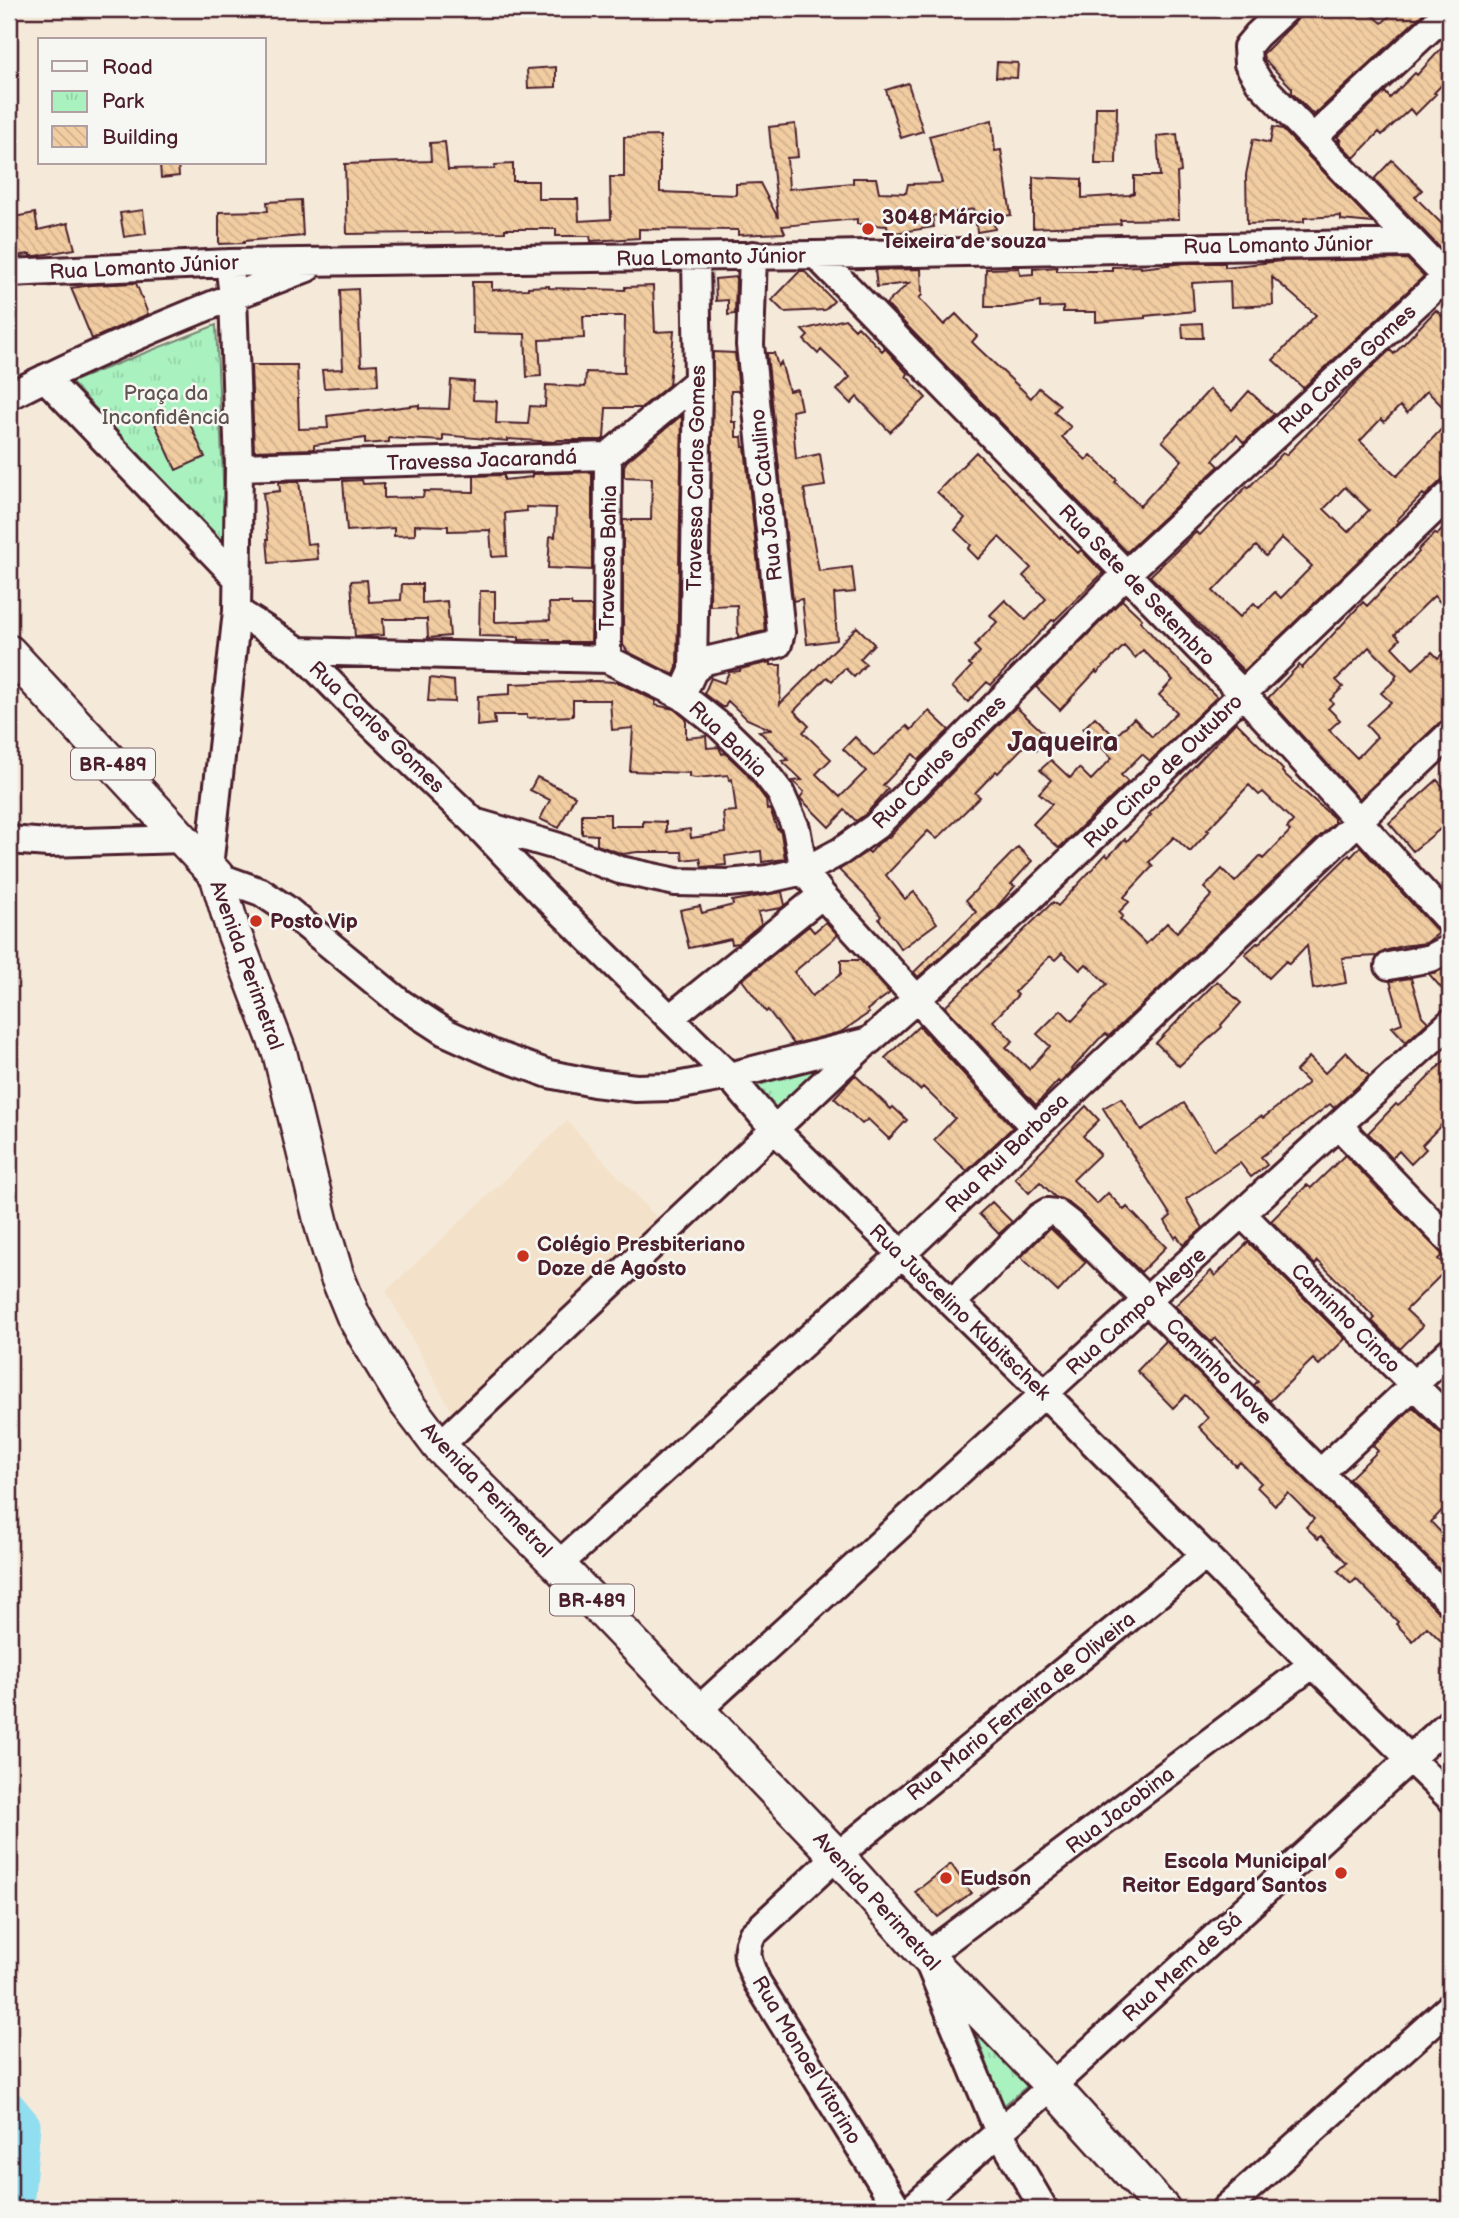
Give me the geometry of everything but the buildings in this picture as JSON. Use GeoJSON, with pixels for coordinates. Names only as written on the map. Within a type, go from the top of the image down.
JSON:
{"type":"FeatureCollection","features":[{"type":"Feature","properties":{"kind":"main road","name":"Avenida Perimetral"},"geometry":{"type":"LineString","coordinates":[[9,652],[213,871],[280,1054],[337,1276],[353,1315],[404,1400],[439,1446],[558,1565],[837,1856],[926,1956],[1052,2085],[1163,2209]]}},
{"type":"Feature","properties":{"kind":"street"},"geometry":{"type":"LineString","coordinates":[[1285,9],[1247,47],[1248,64],[1259,82],[1449,277]]}},
{"type":"Feature","properties":{"kind":"street"},"geometry":{"type":"LineString","coordinates":[[1313,138],[1450,10]]}},
{"type":"Feature","properties":{"kind":"street","name":"Rua Lomanto Júnior"},"geometry":{"type":"LineString","coordinates":[[9,273],[229,263],[816,256],[1413,243]]}},
{"type":"Feature","properties":{"kind":"street","name":"Rua João Catulino"},"geometry":{"type":"LineString","coordinates":[[692,671],[705,661],[778,644],[780,632],[750,345],[753,255]]}},
{"type":"Feature","properties":{"kind":"street","name":"Rua Sete de Setembro"},"geometry":{"type":"LineString","coordinates":[[816,256],[1243,694],[1450,922]]}},
{"type":"Feature","properties":{"kind":"street","name":"Travessa Carlos Gomes"},"geometry":{"type":"LineString","coordinates":[[682,696],[692,671],[698,381],[696,257]]}},
{"type":"Feature","properties":{"kind":"street"},"geometry":{"type":"LineString","coordinates":[[213,871],[237,611],[239,467],[233,296],[229,263]]}},
{"type":"Feature","properties":{"kind":"street"},"geometry":{"type":"LineString","coordinates":[[9,396],[233,296],[322,263]]}},
{"type":"Feature","properties":{"kind":"street","name":"Rua Carlos Gomes"},"geometry":{"type":"LineString","coordinates":[[237,611],[299,651],[474,822],[556,846],[620,870],[676,882],[728,883],[804,871],[841,851],[876,826],[1125,575],[1449,277]]}},
{"type":"Feature","properties":{"kind":"street"},"geometry":{"type":"LineString","coordinates":[[45,378],[237,578]]}},
{"type":"Feature","properties":{"kind":"street","name":"Travessa Jacarandá"},"geometry":{"type":"LineString","coordinates":[[239,467],[608,457],[698,381]]}},
{"type":"Feature","properties":{"kind":"street","name":"Travessa Bahia"},"geometry":{"type":"LineString","coordinates":[[607,659],[608,457]]}},
{"type":"Feature","properties":{"kind":"street","name":"Rua Cinco de Outubro"},"geometry":{"type":"LineString","coordinates":[[439,1446],[869,1041],[1021,906],[1450,494]]}},
{"type":"Feature","properties":{"kind":"street","name":"Rua Bahia"},"geometry":{"type":"LineString","coordinates":[[299,651],[607,659],[682,696],[720,726],[757,762],[780,792],[796,828],[804,871],[822,895],[1034,1127]]}},
{"type":"Feature","properties":{"kind":"street","name":"Rua Rui Barbosa"},"geometry":{"type":"LineString","coordinates":[[558,1565],[901,1255],[1450,734]]}},
{"type":"Feature","properties":{"kind":"street","name":"Rua Juscelino Kubitschek"},"geometry":{"type":"LineString","coordinates":[[474,822],[542,893],[729,1076],[775,1130],[1045,1394],[1450,1798]]}},
{"type":"Feature","properties":{"kind":"street"},"geometry":{"type":"LineString","coordinates":[[9,840],[48,842],[184,839]]}},
{"type":"Feature","properties":{"kind":"street","name":"Rua Cinco de Outubro"},"geometry":{"type":"LineString","coordinates":[[213,871],[261,892],[285,908],[402,1004],[445,1032],[549,1074],[636,1088],[671,1087],[729,1076],[869,1041]]}},
{"type":"Feature","properties":{"kind":"street"},"geometry":{"type":"LineString","coordinates":[[670,1018],[822,895]]}},
{"type":"Feature","properties":{"kind":"street"},"geometry":{"type":"LineString","coordinates":[[1389,966],[1431,958],[1450,948]]}},
{"type":"Feature","properties":{"kind":"street","name":"Rua Campo Alegre"},"geometry":{"type":"LineString","coordinates":[[697,1711],[1450,1023]]}},
{"type":"Feature","properties":{"kind":"street"},"geometry":{"type":"LineString","coordinates":[[1339,1126],[1450,1241]]}},
{"type":"Feature","properties":{"kind":"street","name":"Caminho Nove"},"geometry":{"type":"LineString","coordinates":[[952,1303],[1047,1212],[1056,1213],[1450,1602]]}},
{"type":"Feature","properties":{"kind":"street","name":"Caminho Cinco"},"geometry":{"type":"LineString","coordinates":[[1242,1214],[1450,1421]]}},
{"type":"Feature","properties":{"kind":"street"},"geometry":{"type":"LineString","coordinates":[[1321,1472],[1415,1386],[1450,1350]]}},
{"type":"Feature","properties":{"kind":"street","name":"Rua Mario Ferreira de Oliveira"},"geometry":{"type":"LineString","coordinates":[[837,1856],[1206,1555]]}},
{"type":"Feature","properties":{"kind":"street","name":"Rua Jacobina"},"geometry":{"type":"LineString","coordinates":[[926,1956],[1313,1664]]}},
{"type":"Feature","properties":{"kind":"street","name":"Rua Mem de Sá"},"geometry":{"type":"LineString","coordinates":[[911,2209],[1052,2085],[1450,1722]]}},
{"type":"Feature","properties":{"kind":"street","name":"Rua Monoel Vitorino"},"geometry":{"type":"LineString","coordinates":[[837,1856],[752,1935],[747,1946],[749,1962],[757,1982],[898,2209]]}},
{"type":"Feature","properties":{"kind":"street"},"geometry":{"type":"LineString","coordinates":[[926,1956],[999,2132],[1044,2209]]}},
{"type":"Feature","properties":{"kind":"street"},"geometry":{"type":"LineString","coordinates":[[1225,2209],[1450,2007]]}},
{"type":"Feature","properties":{"kind":"shaded area","name":"Colégio Presbiteriano Doze de Agosto"},"geometry":{"type":"Polygon","coordinates":[[[567,1121],[660,1221],[454,1416],[386,1291],[567,1121]]]}},
{"type":"Feature","properties":{"kind":"green space","name":"Praça da Inconfidência"},"geometry":{"type":"Polygon","coordinates":[[[216,325],[226,548],[71,382],[216,325]]]}},
{"type":"Feature","properties":{"kind":"green space"},"geometry":{"type":"Polygon","coordinates":[[[831,1062],[778,1110],[756,1086],[831,1062]]]}},
{"type":"Feature","properties":{"kind":"green space"},"geometry":{"type":"Polygon","coordinates":[[[971,2018],[1032,2082],[1002,2107],[971,2018]]]}},
{"type":"Feature","properties":{"kind":"waterway"},"geometry":{"type":"LineString","coordinates":[[9,2107],[24,2125],[17,2209]]}},
{"type":"Feature","properties":{"kind":"place","name":"3048 Márcio Teixeira de souza"},"geometry":{"type":"Point","coordinates":[868,229]}},
{"type":"Feature","properties":{"kind":"place","name":"Posto Vip"},"geometry":{"type":"Point","coordinates":[256,921]}},
{"type":"Feature","properties":{"kind":"place","name":"Colégio Presbiteriano Doze de Agosto"},"geometry":{"type":"Point","coordinates":[523,1256]}},
{"type":"Feature","properties":{"kind":"place","name":"Escola Municipal Reitor Edgard Santos"},"geometry":{"type":"Point","coordinates":[1341,1873]}},
{"type":"Feature","properties":{"kind":"place","name":"Eudson"},"geometry":{"type":"Point","coordinates":[946,1878]}},
{"type":"Feature","properties":{"kind":"district","name":"Jaqueira"},"geometry":{"type":"Point","coordinates":[1063,741]}}]}
